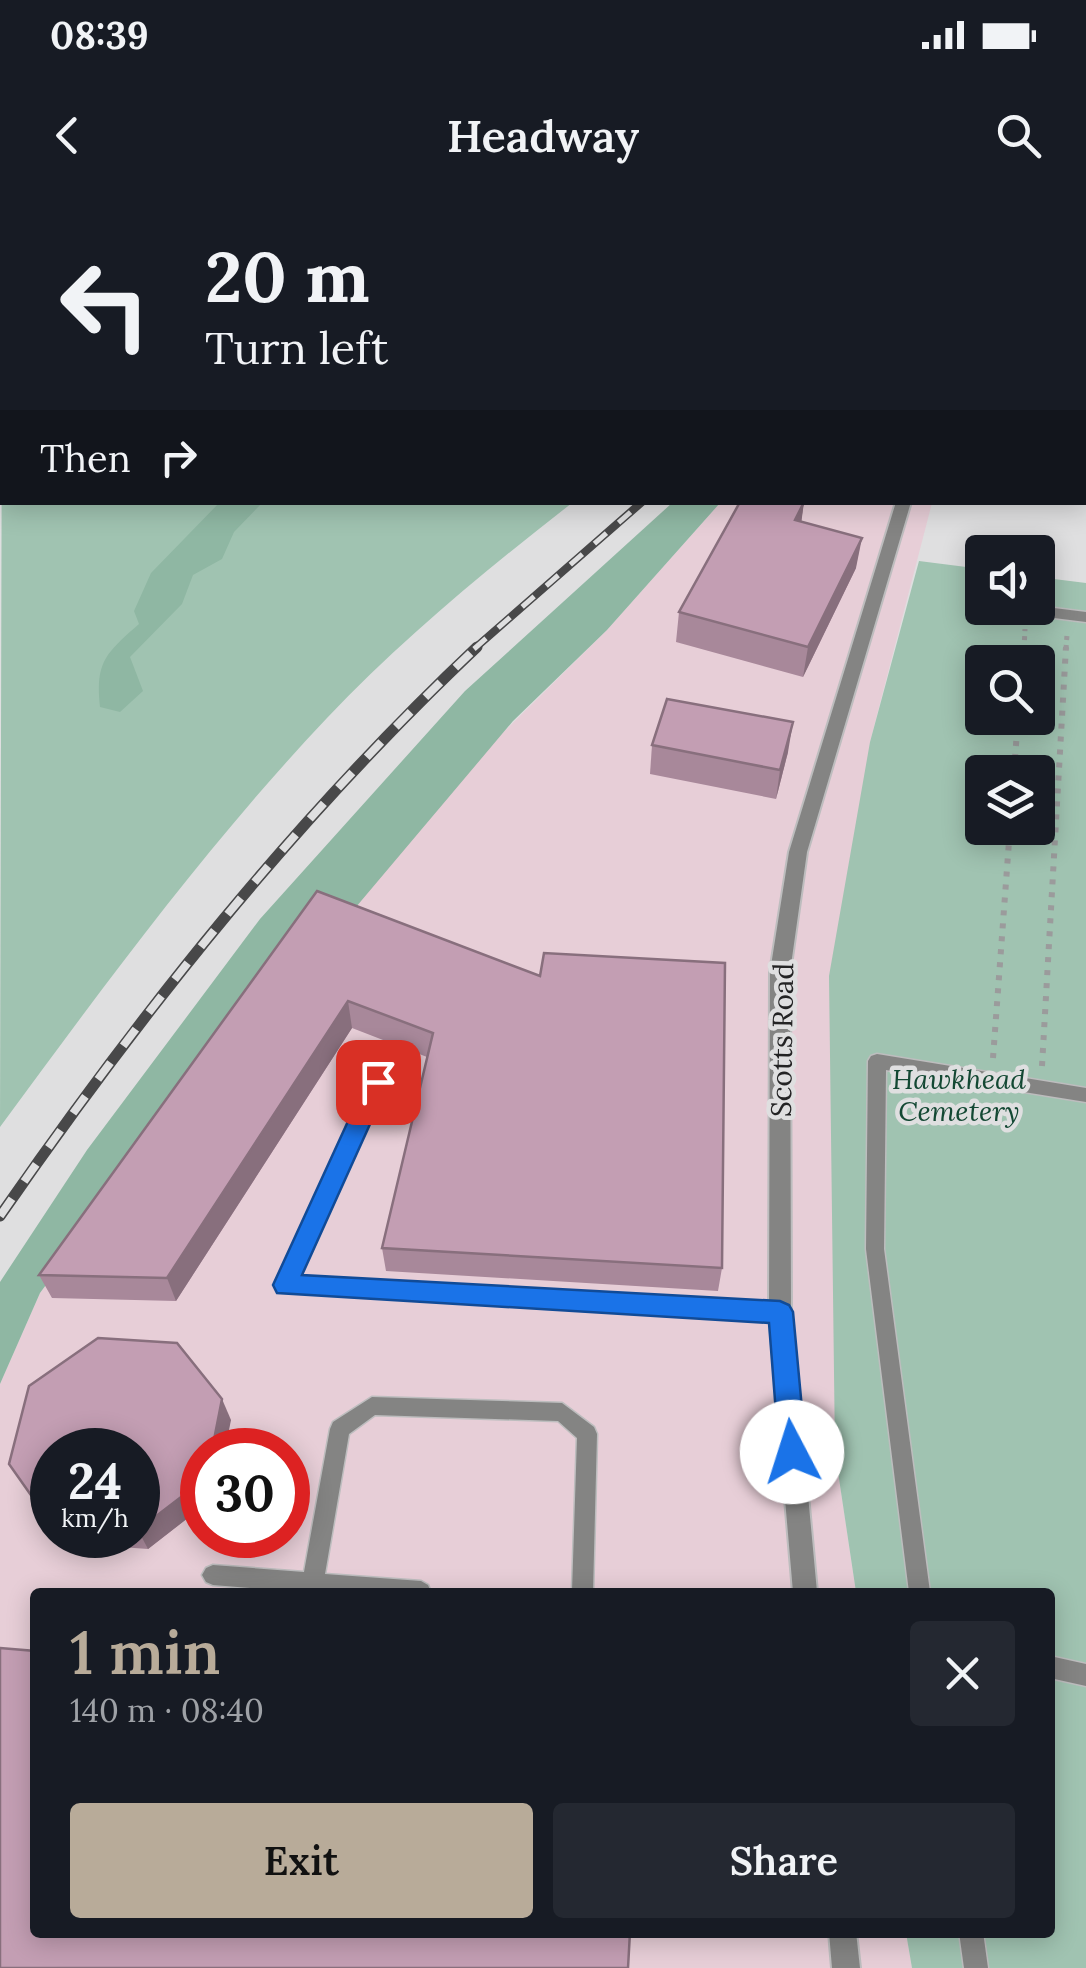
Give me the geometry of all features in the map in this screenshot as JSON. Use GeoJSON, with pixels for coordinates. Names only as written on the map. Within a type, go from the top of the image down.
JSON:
{"type":"FeatureCollection","features":[{"type":"Feature","properties":{"kind":"street","name":"Scotts Road"},"geometry":{"type":"LineString","coordinates":[[805,1588],[780,1312],[782,955],[798,852],[903,505]]}},
{"type":"Feature","properties":{"kind":"street"},"geometry":{"type":"LineString","coordinates":[[843,1938],[846,1968]]}},
{"type":"Feature","properties":{"kind":"lane"},"geometry":{"type":"LineString","coordinates":[[1055,613],[1086,617]]}},
{"type":"Feature","properties":{"kind":"lane"},"geometry":{"type":"LineString","coordinates":[[919,1588],[875,1249],[877,1061],[1086,1095]]}},
{"type":"Feature","properties":{"kind":"lane"},"geometry":{"type":"LineString","coordinates":[[378,1082],[285,1285],[780,1312]]}},
{"type":"Feature","properties":{"kind":"lane"},"geometry":{"type":"LineString","coordinates":[[313,1583],[340,1429],[372,1406],[562,1412],[587,1434],[582,1588]]}},
{"type":"Feature","properties":{"kind":"lane"},"geometry":{"type":"LineString","coordinates":[[214,1574],[373,1588]]}},
{"type":"Feature","properties":{"kind":"lane"},"geometry":{"type":"LineString","coordinates":[[1055,1668],[1086,1674]]}},
{"type":"Feature","properties":{"kind":"lane"},"geometry":{"type":"LineString","coordinates":[[971,1938],[976,1968]]}},
{"type":"Feature","properties":{"kind":"path"},"geometry":{"type":"LineString","coordinates":[[1040,1088],[1068,614]]}},
{"type":"Feature","properties":{"kind":"path"},"geometry":{"type":"LineString","coordinates":[[991,1079],[1009,845]]}},
{"type":"Feature","properties":{"kind":"shaded area"},"geometry":{"type":"Polygon","coordinates":[[[718,505],[931,505],[870,742],[835,1452],[855,1588],[30,1588],[30,1938],[907,1938],[912,1968],[0,1968],[0,1384],[40,1293],[318,915],[607,630],[718,505]]]}},
{"type":"Feature","properties":{"kind":"green space"},"geometry":{"type":"Polygon","coordinates":[[[2,505],[570,505],[415,633],[283,766],[157,918],[0,1127],[2,505]]]}},
{"type":"Feature","properties":{"kind":"green space"},"geometry":{"type":"Polygon","coordinates":[[[217,505],[260,505],[234,532],[222,559],[193,575],[182,604],[130,657],[143,691],[120,712],[100,707],[101,669],[111,651],[139,624],[134,611],[151,573],[217,505]]]}},
{"type":"Feature","properties":{"kind":"green space"},"geometry":{"type":"Polygon","coordinates":[[[670,505],[718,505],[607,630],[513,721],[356,907],[318,915],[40,1293],[0,1384],[0,1282],[87,1150],[260,919],[465,691],[670,505]]]}},
{"type":"Feature","properties":{"kind":"green space","name":"Hawkhead Cemetery"},"geometry":{"type":"Polygon","coordinates":[[[919,561],[965,567],[965,625],[1055,625],[1055,579],[1086,583],[1086,1968],[912,1968],[907,1938],[1055,1938],[1055,1588],[855,1588],[835,1452],[829,976],[870,742],[919,561]]]}},
{"type":"Feature","properties":{"kind":"building"},"geometry":{"type":"Polygon","coordinates":[[[738,505],[802,505],[795,520],[862,538],[808,647],[679,612],[738,505]]]}},
{"type":"Feature","properties":{"kind":"building"},"geometry":{"type":"Polygon","coordinates":[[[667,699],[793,722],[780,770],[652,745],[667,699]]]}},
{"type":"Feature","properties":{"kind":"building"},"geometry":{"type":"Polygon","coordinates":[[[317,891],[540,976],[544,953],[725,963],[722,1268],[382,1248],[433,1033],[348,1001],[167,1278],[39,1275],[317,891]]]}},
{"type":"Feature","properties":{"kind":"building"},"geometry":{"type":"Polygon","coordinates":[[[98,1338],[177,1343],[222,1399],[216,1428],[180,1428],[180,1498],[160,1513],[160,1428],[30,1428],[30,1494],[9,1464],[29,1386],[98,1338]]]}},
{"type":"Feature","properties":{"kind":"building"},"geometry":{"type":"Polygon","coordinates":[[[0,1648],[30,1651],[30,1938],[630,1938],[628,1968],[0,1968],[0,1648]]]}},
{"type":"Feature","properties":{"kind":"railway"},"geometry":{"type":"LineString","coordinates":[[474,649],[639,505]]}},
{"type":"Feature","properties":{"kind":"railway"},"geometry":{"type":"LineString","coordinates":[[0,1216],[109,1065],[224,919],[346,780],[477,647]]}},
{"type":"Feature","properties":{"kind":"route"},"geometry":{"type":"LineString","coordinates":[[378,1082],[285,1285],[780,1312],[792,1452]]}}]}
